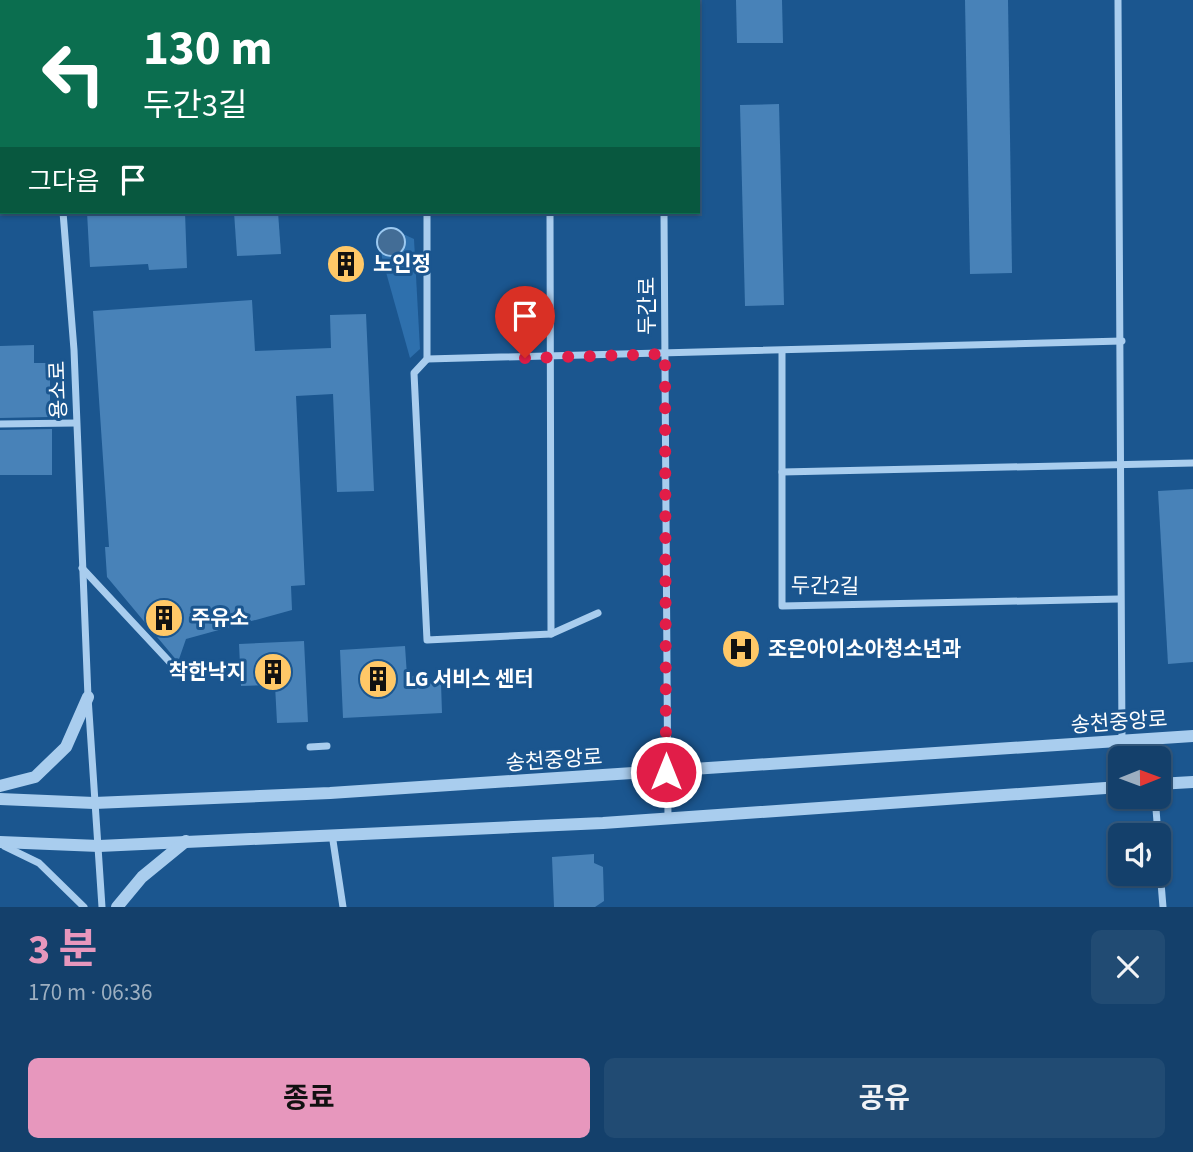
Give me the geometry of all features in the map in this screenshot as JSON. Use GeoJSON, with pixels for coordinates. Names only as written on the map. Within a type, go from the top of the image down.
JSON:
{"type":"FeatureCollection","features":[{"type":"Feature","properties":{"kind":"street"},"geometry":{"type":"LineString","coordinates":[[1118,0],[1122,341],[1119,599],[1122,742]]}},
{"type":"Feature","properties":{"kind":"street","name":"용소로"},"geometry":{"type":"LineString","coordinates":[[63,214],[76,423],[88,697],[102,907]]}},
{"type":"Feature","properties":{"kind":"street"},"geometry":{"type":"LineString","coordinates":[[428,214],[427,359],[414,373],[427,640],[551,635],[598,613]]}},
{"type":"Feature","properties":{"kind":"street"},"geometry":{"type":"LineString","coordinates":[[550,214],[551,635]]}},
{"type":"Feature","properties":{"kind":"street","name":"두간로"},"geometry":{"type":"LineString","coordinates":[[664,214],[668,820]]}},
{"type":"Feature","properties":{"kind":"street"},"geometry":{"type":"LineString","coordinates":[[427,359],[782,352],[1122,341]]}},
{"type":"Feature","properties":{"kind":"street","name":"두간2길"},"geometry":{"type":"LineString","coordinates":[[782,352],[782,606],[1119,599]]}},
{"type":"Feature","properties":{"kind":"street"},"geometry":{"type":"LineString","coordinates":[[0,424],[76,423]]}},
{"type":"Feature","properties":{"kind":"street"},"geometry":{"type":"LineString","coordinates":[[782,472],[1193,463]]}},
{"type":"Feature","properties":{"kind":"street"},"geometry":{"type":"LineString","coordinates":[[82,568],[179,673]]}},
{"type":"Feature","properties":{"kind":"street"},"geometry":{"type":"LineString","coordinates":[[0,786],[35,777],[66,747],[88,697]]}},
{"type":"Feature","properties":{"kind":"street","name":"송천중앙로"},"geometry":{"type":"LineString","coordinates":[[0,799],[94,803],[330,793],[1193,736]]}},
{"type":"Feature","properties":{"kind":"street"},"geometry":{"type":"LineString","coordinates":[[310,747],[327,746]]}},
{"type":"Feature","properties":{"kind":"street"},"geometry":{"type":"LineString","coordinates":[[1171,783],[1193,782]]}},
{"type":"Feature","properties":{"kind":"street"},"geometry":{"type":"LineString","coordinates":[[0,843],[99,846],[332,833],[668,820],[1108,788]]}},
{"type":"Feature","properties":{"kind":"street"},"geometry":{"type":"LineString","coordinates":[[332,833],[343,907]]}},
{"type":"Feature","properties":{"kind":"street"},"geometry":{"type":"LineString","coordinates":[[117,907],[142,877],[186,841]]}},
{"type":"Feature","properties":{"kind":"street"},"geometry":{"type":"LineString","coordinates":[[0,843],[39,863],[83,907]]}},
{"type":"Feature","properties":{"kind":"street"},"geometry":{"type":"LineString","coordinates":[[1161,886],[1163,907]]}},
{"type":"Feature","properties":{"kind":"shaded area"},"geometry":{"type":"Polygon","coordinates":[[[390,228],[414,239],[420,349],[410,358],[377,240],[381,231],[390,228]]]}},
{"type":"Feature","properties":{"kind":"shaded area"},"geometry":{"type":"Polygon","coordinates":[[[391,228],[401,232],[405,242],[401,252],[391,256],[381,252],[377,242],[381,232],[391,228]]]}},
{"type":"Feature","properties":{"kind":"building"},"geometry":{"type":"Polygon","coordinates":[[[736,0],[782,0],[783,43],[737,43],[736,0]]]}},
{"type":"Feature","properties":{"kind":"building"},"geometry":{"type":"Polygon","coordinates":[[[965,0],[1008,0],[1012,273],[970,274],[965,0]]]}},
{"type":"Feature","properties":{"kind":"building"},"geometry":{"type":"Polygon","coordinates":[[[779,104],[784,305],[745,306],[740,105],[779,104]]]}},
{"type":"Feature","properties":{"kind":"building"},"geometry":{"type":"Polygon","coordinates":[[[87,214],[185,214],[187,268],[149,270],[148,264],[90,267],[87,214]]]}},
{"type":"Feature","properties":{"kind":"building"},"geometry":{"type":"Polygon","coordinates":[[[234,214],[278,214],[281,254],[237,256],[234,214]]]}},
{"type":"Feature","properties":{"kind":"building","name":"노인정"},"geometry":{"type":"Polygon","coordinates":[[[357,250],[359,276],[335,278],[332,252],[357,250]]]}},
{"type":"Feature","properties":{"kind":"building"},"geometry":{"type":"Polygon","coordinates":[[[252,300],[255,351],[331,348],[330,315],[366,314],[374,491],[337,492],[333,394],[296,396],[305,585],[291,586],[292,610],[186,639],[178,662],[107,577],[105,547],[109,547],[93,311],[252,300]]]}},
{"type":"Feature","properties":{"kind":"building"},"geometry":{"type":"Polygon","coordinates":[[[34,345],[34,363],[50,363],[50,417],[0,418],[0,346],[34,345]]]}},
{"type":"Feature","properties":{"kind":"building"},"geometry":{"type":"Polygon","coordinates":[[[52,429],[52,475],[0,475],[0,430],[52,429]]]}},
{"type":"Feature","properties":{"kind":"building"},"geometry":{"type":"Polygon","coordinates":[[[1193,489],[1193,662],[1168,664],[1158,491],[1193,489]]]}},
{"type":"Feature","properties":{"kind":"building","name":"착한낙지"},"geometry":{"type":"Polygon","coordinates":[[[304,641],[308,722],[277,723],[275,685],[241,686],[239,644],[304,641]]]}},
{"type":"Feature","properties":{"kind":"building","name":"LG 서비스 센터"},"geometry":{"type":"Polygon","coordinates":[[[405,646],[407,676],[414,676],[414,684],[441,683],[442,713],[343,718],[340,650],[405,646]]]}},
{"type":"Feature","properties":{"kind":"building"},"geometry":{"type":"Polygon","coordinates":[[[594,854],[594,863],[603,867],[604,901],[595,907],[554,907],[552,857],[594,854]]]}},
{"type":"Feature","properties":{"kind":"place","name":"노인정"},"geometry":{"type":"Point","coordinates":[346,264]}},
{"type":"Feature","properties":{"kind":"place","name":"주유소"},"geometry":{"type":"Point","coordinates":[164,618]}},
{"type":"Feature","properties":{"kind":"place","name":"조은아이소아청소년과"},"geometry":{"type":"Point","coordinates":[741,649]}},
{"type":"Feature","properties":{"kind":"place","name":"착한낙지"},"geometry":{"type":"Point","coordinates":[273,672]}},
{"type":"Feature","properties":{"kind":"place","name":"LG 서비스 센터"},"geometry":{"type":"Point","coordinates":[378,679]}},
{"type":"Feature","properties":{"kind":"route"},"geometry":{"type":"LineString","coordinates":[[525,358],[665,354],[666,772]]}}]}
